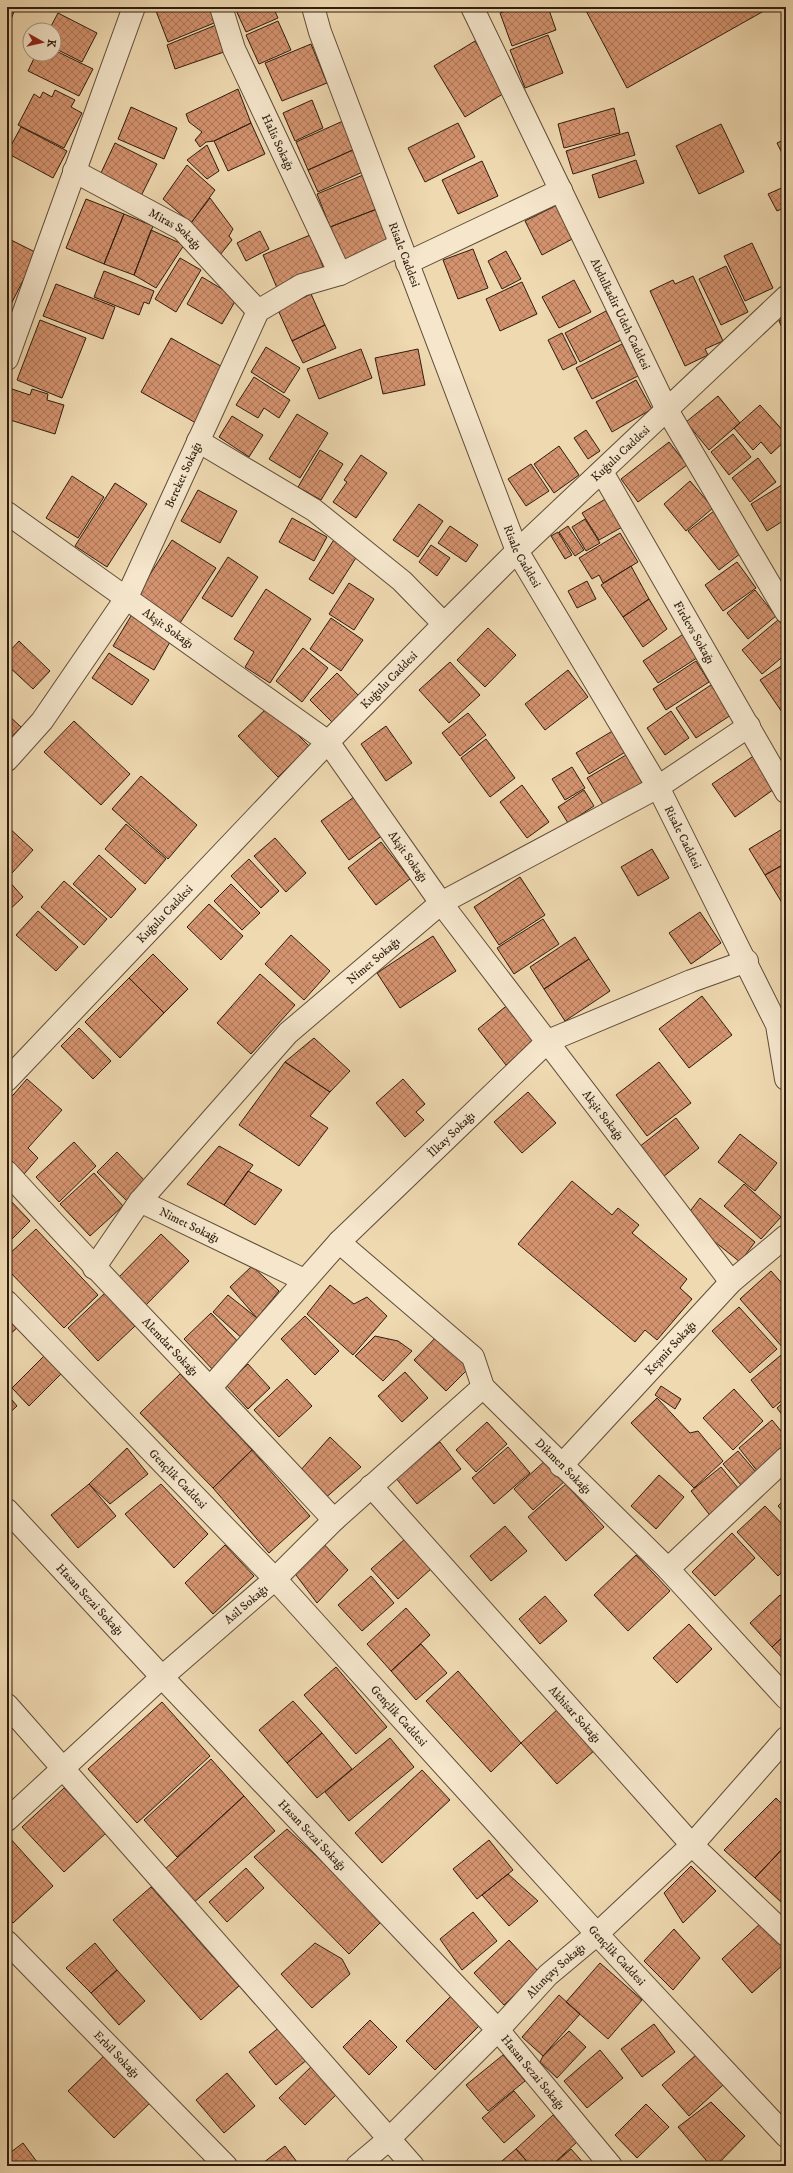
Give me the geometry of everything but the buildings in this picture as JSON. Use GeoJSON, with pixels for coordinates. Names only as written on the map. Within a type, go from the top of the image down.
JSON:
{"type":"FeatureCollection","features":[{"type":"Feature","properties":{"kind":"street"},"geometry":{"type":"LineString","coordinates":[[7,358],[134,7]]}},
{"type":"Feature","properties":{"kind":"street","name":"Halis Sokağı"},"geometry":{"type":"LineString","coordinates":[[221,7],[234,49],[340,274]]}},
{"type":"Feature","properties":{"kind":"street","name":"Risale Caddesi"},"geometry":{"type":"LineString","coordinates":[[313,7],[320,32],[403,254],[517,551],[658,787],[747,961],[782,1024],[786,1079]]}},
{"type":"Feature","properties":{"kind":"street","name":"Abdulkadir Udeh Caddesi"},"geometry":{"type":"LineString","coordinates":[[472,7],[667,410],[786,612]]}},
{"type":"Feature","properties":{"kind":"street","name":"Miras Sokağı"},"geometry":{"type":"LineString","coordinates":[[74,170],[182,229],[258,310]]}},
{"type":"Feature","properties":{"kind":"street"},"geometry":{"type":"LineString","coordinates":[[258,310],[302,286],[403,254],[561,190]]}},
{"type":"Feature","properties":{"kind":"street","name":"Kuğulu Caddesi"},"geometry":{"type":"LineString","coordinates":[[7,1080],[328,742],[444,624],[517,551],[786,297]]}},
{"type":"Feature","properties":{"kind":"street","name":"Bereket Sokağı"},"geometry":{"type":"LineString","coordinates":[[7,760],[42,721],[127,597],[258,310]]}},
{"type":"Feature","properties":{"kind":"street"},"geometry":{"type":"LineString","coordinates":[[198,442],[314,510],[402,581],[444,624]]}},
{"type":"Feature","properties":{"kind":"street","name":"Firdevs Sokağı"},"geometry":{"type":"LineString","coordinates":[[602,472],[786,792]]}},
{"type":"Feature","properties":{"kind":"street","name":"Akşit Sokağı"},"geometry":{"type":"LineString","coordinates":[[7,513],[127,597],[328,742],[441,903],[731,1282]]}},
{"type":"Feature","properties":{"kind":"street","name":"Nimet Sokağı"},"geometry":{"type":"LineString","coordinates":[[94,1268],[140,1201],[288,1033],[441,903],[658,787],[748,726]]}},
{"type":"Feature","properties":{"kind":"street","name":"İlkay Sokağı"},"geometry":{"type":"LineString","coordinates":[[211,1387],[339,1242],[548,1041],[691,981],[747,961]]}},
{"type":"Feature","properties":{"kind":"street","name":"Alemdar Sokağı"},"geometry":{"type":"LineString","coordinates":[[7,1172],[94,1268],[211,1387],[334,1520]]}},
{"type":"Feature","properties":{"kind":"street","name":"Nimet Sokağı"},"geometry":{"type":"LineString","coordinates":[[140,1201],[304,1280]]}},
{"type":"Feature","properties":{"kind":"street","name":"Keşmir Sokağı"},"geometry":{"type":"LineString","coordinates":[[561,1466],[731,1282],[786,1236]]}},
{"type":"Feature","properties":{"kind":"street","name":"Dikmen Sokağı"},"geometry":{"type":"LineString","coordinates":[[339,1242],[473,1358],[483,1387],[561,1466],[668,1569],[784,1692]]}},
{"type":"Feature","properties":{"kind":"street","name":"Gençlik Caddesi"},"geometry":{"type":"LineString","coordinates":[[7,1302],[274,1579],[596,1934],[786,2136]]}},
{"type":"Feature","properties":{"kind":"street","name":"Asil Sokağı"},"geometry":{"type":"LineString","coordinates":[[7,1820],[162,1677],[274,1579],[371,1486],[483,1387]]}},
{"type":"Feature","properties":{"kind":"street"},"geometry":{"type":"LineString","coordinates":[[668,1569],[786,1458]]}},
{"type":"Feature","properties":{"kind":"street","name":"Akhisar Sokağı"},"geometry":{"type":"LineString","coordinates":[[371,1486],[692,1845],[786,1935]]}},
{"type":"Feature","properties":{"kind":"street","name":"Hasan Sezai Sokağı"},"geometry":{"type":"LineString","coordinates":[[7,1510],[162,1677],[498,2030],[611,2166]]}},
{"type":"Feature","properties":{"kind":"street"},"geometry":{"type":"LineString","coordinates":[[7,1705],[63,1767],[388,2140],[413,2166]]}},
{"type":"Feature","properties":{"kind":"street","name":"Altınçay Sokağı"},"geometry":{"type":"LineString","coordinates":[[357,2166],[388,2140],[498,2030],[548,1975],[596,1934],[692,1845],[786,1738]]}},
{"type":"Feature","properties":{"kind":"street","name":"Erbil Sokağı"},"geometry":{"type":"LineString","coordinates":[[7,1942],[226,2166]]}}]}
